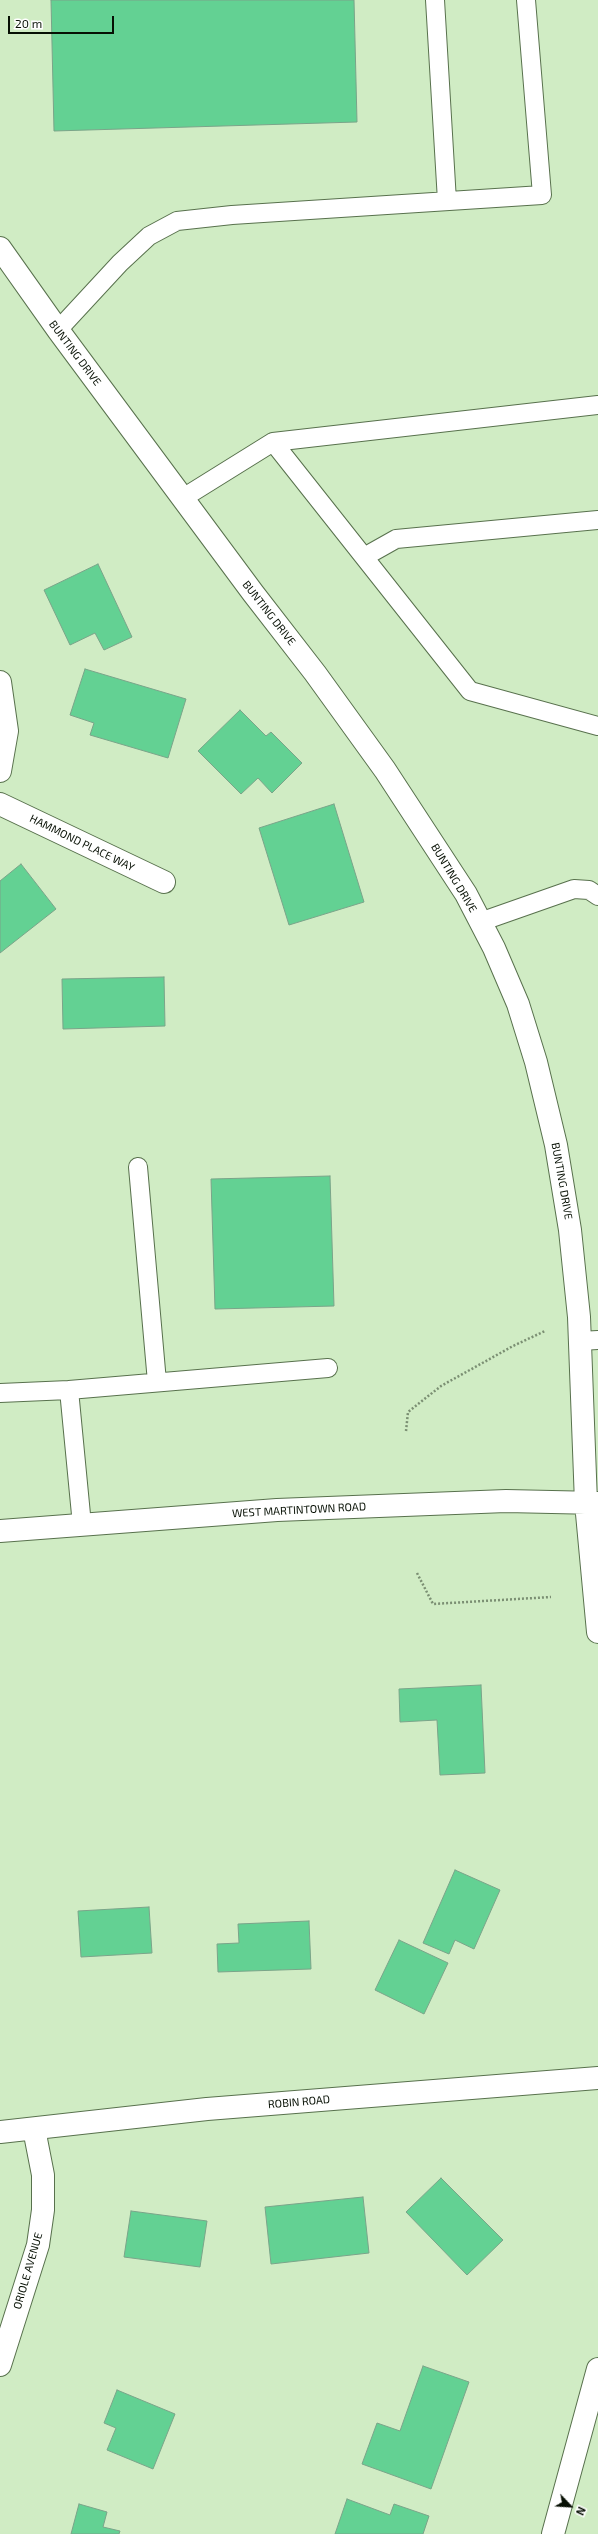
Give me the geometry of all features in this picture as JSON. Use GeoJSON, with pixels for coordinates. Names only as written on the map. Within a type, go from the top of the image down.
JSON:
{"type":"FeatureCollection","features":[{"type":"Feature","properties":{"kind":"street","name":"BUNTING DRIVE"},"geometry":{"type":"LineString","coordinates":[[0,248],[58,330],[315,673],[385,770],[466,894],[494,948],[518,1004],[536,1062],[556,1145],[589,1341],[592,1503],[598,1632]]}},
{"type":"Feature","properties":{"kind":"street"},"geometry":{"type":"LineString","coordinates":[[0,682],[7,731],[0,771]]}},
{"type":"Feature","properties":{"kind":"street","name":"HAMMOND PLACE WAY"},"geometry":{"type":"LineString","coordinates":[[0,804],[164,882]]}},
{"type":"Feature","properties":{"kind":"street","name":"WEST MARTINTOWN ROAD"},"geometry":{"type":"LineString","coordinates":[[0,1531],[284,1510],[506,1501],[592,1503]]}},
{"type":"Feature","properties":{"kind":"street","name":"ROBIN ROAD"},"geometry":{"type":"LineString","coordinates":[[0,2132],[207,2109],[598,2078]]}},
{"type":"Feature","properties":{"kind":"street","name":"ORIOLE AVENUE"},"geometry":{"type":"LineString","coordinates":[[0,2365],[38,2245],[43,2210],[43,2175],[34,2129]]}},
{"type":"Feature","properties":{"kind":"street"},"geometry":{"type":"LineString","coordinates":[[553,2534],[598,2369]]}},
{"type":"Feature","properties":{"kind":"lane"},"geometry":{"type":"LineString","coordinates":[[435,0],[447,201]]}},
{"type":"Feature","properties":{"kind":"lane"},"geometry":{"type":"LineString","coordinates":[[58,330],[120,263],[149,236],[177,221],[542,195],[526,0]]}},
{"type":"Feature","properties":{"kind":"lane"},"geometry":{"type":"LineString","coordinates":[[183,498],[273,442],[598,405]]}},
{"type":"Feature","properties":{"kind":"lane"},"geometry":{"type":"LineString","coordinates":[[273,442],[470,691],[598,726]]}},
{"type":"Feature","properties":{"kind":"lane"},"geometry":{"type":"LineString","coordinates":[[364,557],[396,539],[598,520]]}},
{"type":"Feature","properties":{"kind":"lane"},"geometry":{"type":"LineString","coordinates":[[480,922],[574,889],[589,890],[598,896]]}},
{"type":"Feature","properties":{"kind":"lane"},"geometry":{"type":"LineString","coordinates":[[138,1167],[157,1382]]}},
{"type":"Feature","properties":{"kind":"lane"},"geometry":{"type":"LineString","coordinates":[[0,1393],[69,1390],[328,1368]]}},
{"type":"Feature","properties":{"kind":"lane"},"geometry":{"type":"LineString","coordinates":[[69,1390],[82,1525]]}},
{"type":"Feature","properties":{"kind":"path"},"geometry":{"type":"LineString","coordinates":[[406,1431],[408,1412],[441,1386],[513,1346],[545,1331]]}},
{"type":"Feature","properties":{"kind":"path"},"geometry":{"type":"LineString","coordinates":[[417,1573],[432,1604],[551,1597]]}},
{"type":"Feature","properties":{"kind":"building"},"geometry":{"type":"Polygon","coordinates":[[[51,0],[354,0],[357,122],[54,131],[51,0]]]}},
{"type":"Feature","properties":{"kind":"building"},"geometry":{"type":"Polygon","coordinates":[[[98,564],[132,637],[104,650],[95,633],[70,645],[44,590],[98,564]]]}},
{"type":"Feature","properties":{"kind":"building"},"geometry":{"type":"Polygon","coordinates":[[[85,669],[186,699],[168,758],[90,735],[94,723],[70,715],[85,669]]]}},
{"type":"Feature","properties":{"kind":"building"},"geometry":{"type":"Polygon","coordinates":[[[240,710],[266,736],[271,732],[302,763],[272,793],[258,778],[241,794],[198,751],[240,710]]]}},
{"type":"Feature","properties":{"kind":"building"},"geometry":{"type":"Polygon","coordinates":[[[334,804],[364,902],[289,925],[259,828],[334,804]]]}},
{"type":"Feature","properties":{"kind":"building"},"geometry":{"type":"Polygon","coordinates":[[[21,864],[56,909],[0,953],[0,881],[21,864]]]}},
{"type":"Feature","properties":{"kind":"building"},"geometry":{"type":"Polygon","coordinates":[[[164,977],[165,1026],[63,1029],[62,979],[164,977]]]}},
{"type":"Feature","properties":{"kind":"building"},"geometry":{"type":"Polygon","coordinates":[[[330,1176],[334,1306],[215,1309],[211,1179],[330,1176]]]}},
{"type":"Feature","properties":{"kind":"building"},"geometry":{"type":"Polygon","coordinates":[[[481,1685],[485,1773],[440,1775],[437,1720],[400,1722],[399,1689],[481,1685]]]}},
{"type":"Feature","properties":{"kind":"building"},"geometry":{"type":"Polygon","coordinates":[[[455,1870],[500,1890],[474,1949],[455,1940],[449,1954],[423,1943],[455,1870]]]}},
{"type":"Feature","properties":{"kind":"building"},"geometry":{"type":"Polygon","coordinates":[[[149,1907],[152,1953],[81,1957],[78,1911],[149,1907]]]}},
{"type":"Feature","properties":{"kind":"building"},"geometry":{"type":"Polygon","coordinates":[[[309,1921],[311,1969],[218,1972],[217,1944],[239,1943],[238,1924],[309,1921]]]}},
{"type":"Feature","properties":{"kind":"building"},"geometry":{"type":"Polygon","coordinates":[[[399,1940],[448,1963],[424,2014],[375,1990],[399,1940]]]}},
{"type":"Feature","properties":{"kind":"building"},"geometry":{"type":"Polygon","coordinates":[[[441,2178],[503,2240],[467,2275],[406,2212],[441,2178]]]}},
{"type":"Feature","properties":{"kind":"building"},"geometry":{"type":"Polygon","coordinates":[[[363,2197],[369,2253],[271,2264],[265,2207],[363,2197]]]}},
{"type":"Feature","properties":{"kind":"building"},"geometry":{"type":"Polygon","coordinates":[[[131,2211],[207,2221],[200,2267],[124,2257],[131,2211]]]}},
{"type":"Feature","properties":{"kind":"building"},"geometry":{"type":"Polygon","coordinates":[[[423,2366],[469,2382],[431,2489],[362,2464],[377,2423],[400,2431],[423,2366]]]}},
{"type":"Feature","properties":{"kind":"building"},"geometry":{"type":"Polygon","coordinates":[[[117,2390],[175,2414],[153,2469],[107,2450],[116,2428],[104,2423],[117,2390]]]}},
{"type":"Feature","properties":{"kind":"building"},"geometry":{"type":"Polygon","coordinates":[[[347,2499],[390,2515],[394,2504],[429,2516],[423,2534],[335,2534],[347,2499]]]}},
{"type":"Feature","properties":{"kind":"building"},"geometry":{"type":"Polygon","coordinates":[[[79,2504],[107,2512],[103,2527],[120,2531],[119,2534],[71,2534],[79,2504]]]}}]}
